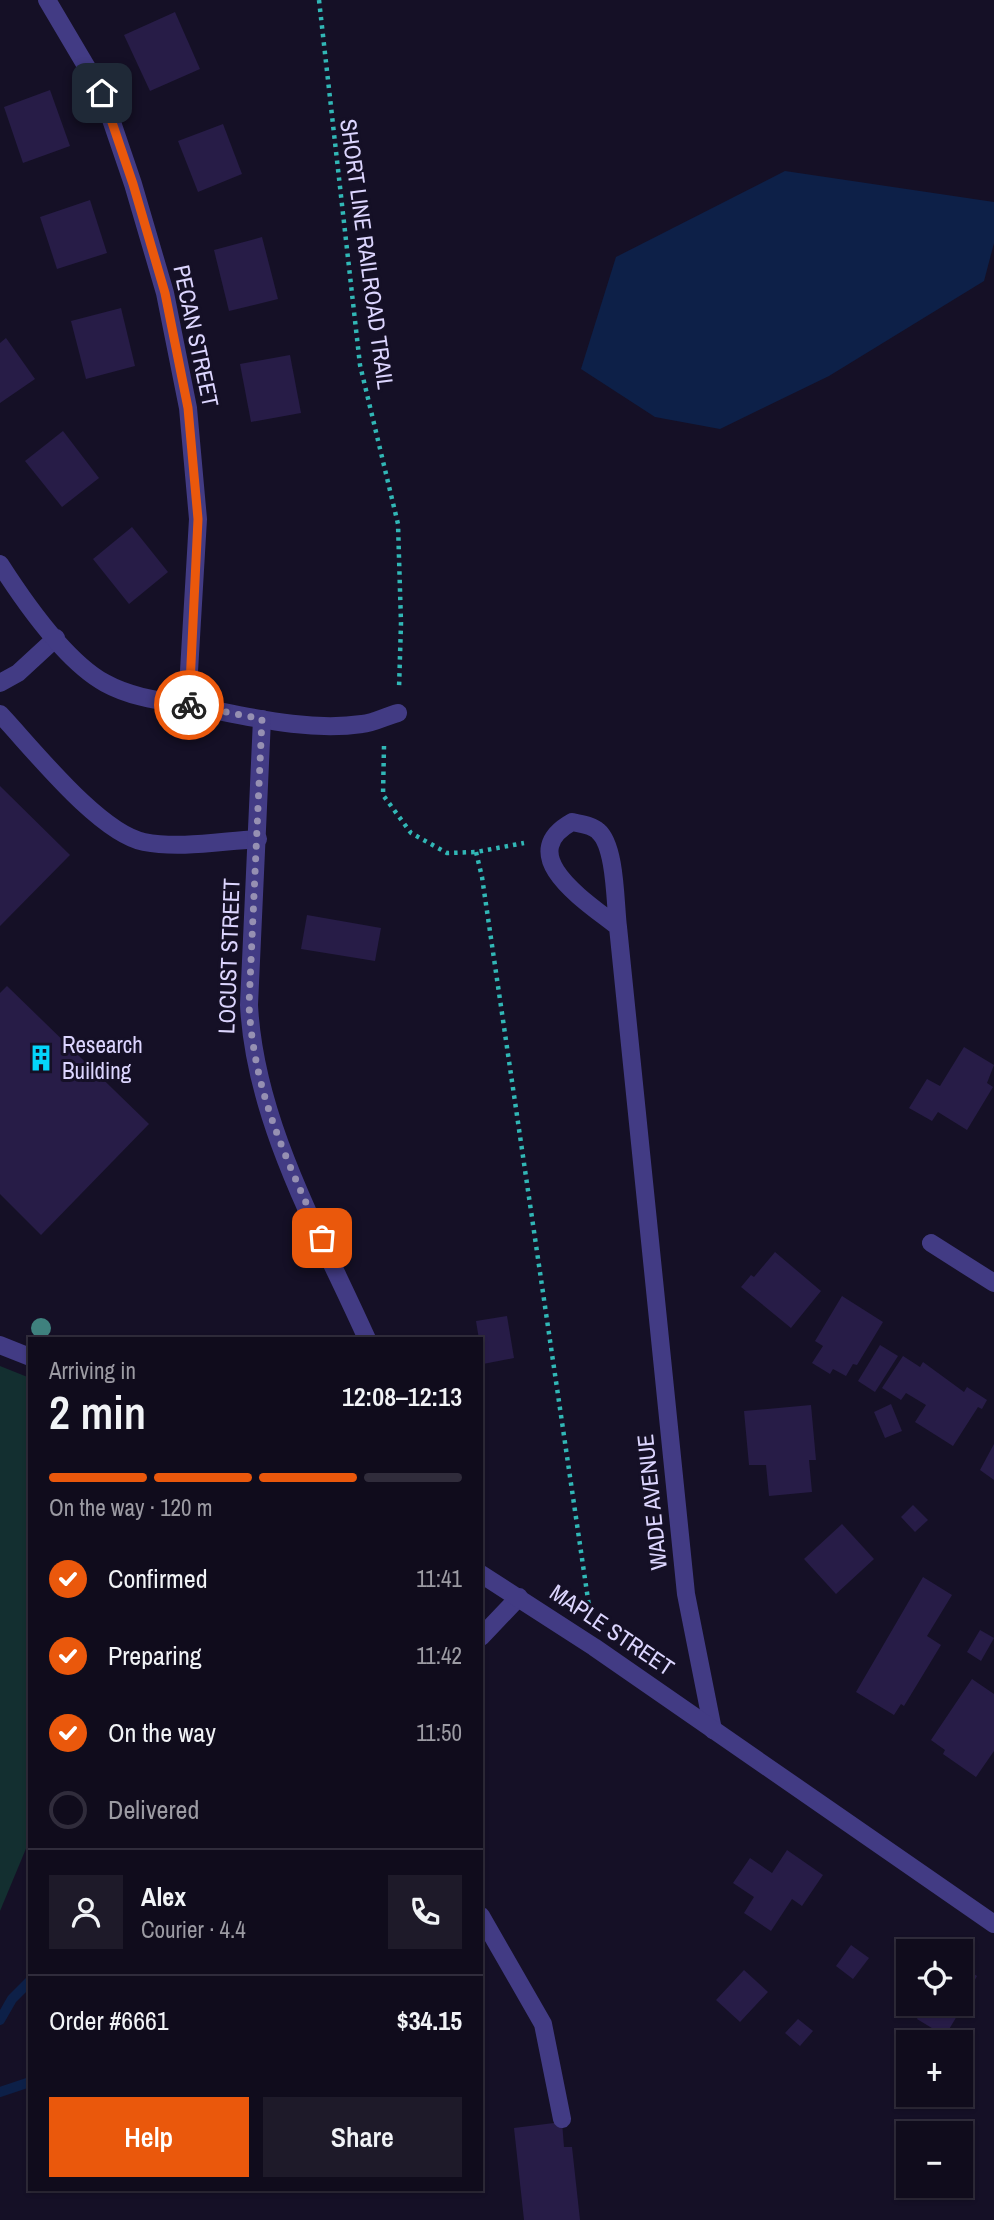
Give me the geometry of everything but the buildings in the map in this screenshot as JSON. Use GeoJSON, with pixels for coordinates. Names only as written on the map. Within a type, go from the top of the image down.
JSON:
{"type":"FeatureCollection","features":[{"type":"Feature","properties":{"kind":"street","name":"PECAN STREET"},"geometry":{"type":"LineString","coordinates":[[47,0],[102,93],[133,184],[165,293],[188,408],[198,519],[187,705]]}},
{"type":"Feature","properties":{"kind":"street"},"geometry":{"type":"LineString","coordinates":[[0,564],[76,662],[106,684],[139,697],[262,719],[320,725],[354,725],[398,713]]}},
{"type":"Feature","properties":{"kind":"street"},"geometry":{"type":"LineString","coordinates":[[0,683],[18,673],[56,638]]}},
{"type":"Feature","properties":{"kind":"street"},"geometry":{"type":"LineString","coordinates":[[0,714],[99,817],[121,833],[144,842],[174,844],[258,839]]}},
{"type":"Feature","properties":{"kind":"street","name":"LOCUST STREET"},"geometry":{"type":"LineString","coordinates":[[262,719],[249,1005],[251,1046],[261,1091],[277,1137],[366,1337]]}},
{"type":"Feature","properties":{"kind":"street","name":"WADE AVENUE"},"geometry":{"type":"LineString","coordinates":[[618,928],[555,872],[550,857],[552,840],[561,828],[572,822],[597,829],[606,839],[618,928],[686,1594],[713,1730]]}},
{"type":"Feature","properties":{"kind":"street"},"geometry":{"type":"LineString","coordinates":[[931,1243],[994,1283]]}},
{"type":"Feature","properties":{"kind":"street"},"geometry":{"type":"LineString","coordinates":[[0,1345],[28,1356]]}},
{"type":"Feature","properties":{"kind":"street","name":"MAPLE STREET"},"geometry":{"type":"LineString","coordinates":[[483,1575],[594,1647],[713,1730]]}},
{"type":"Feature","properties":{"kind":"street"},"geometry":{"type":"LineString","coordinates":[[483,1635],[519,1597]]}},
{"type":"Feature","properties":{"kind":"street"},"geometry":{"type":"LineString","coordinates":[[713,1730],[994,1924]]}},
{"type":"Feature","properties":{"kind":"street"},"geometry":{"type":"LineString","coordinates":[[483,1919],[543,2024],[562,2119]]}},
{"type":"Feature","properties":{"kind":"path","name":"SHORT LINE RAILROAD TRAIL"},"geometry":{"type":"LineString","coordinates":[[319,0],[360,365],[398,524],[401,623],[398,713],[384,738],[383,795],[411,833],[447,853],[476,852]]}},
{"type":"Feature","properties":{"kind":"path"},"geometry":{"type":"LineString","coordinates":[[506,845],[476,852],[482,877],[594,1647]]}},
{"type":"Feature","properties":{"kind":"green space"},"geometry":{"type":"Polygon","coordinates":[[[0,1366],[28,1377],[28,1844],[0,1911],[0,1366]]]}},
{"type":"Feature","properties":{"kind":"water"},"geometry":{"type":"Polygon","coordinates":[[[785,171],[994,202],[994,243],[984,281],[829,376],[720,429],[655,417],[581,369],[616,257],[785,171]]]}},
{"type":"Feature","properties":{"kind":"waterway"},"geometry":{"type":"LineString","coordinates":[[0,2020],[12,1999],[28,1983]]}},
{"type":"Feature","properties":{"kind":"waterway"},"geometry":{"type":"LineString","coordinates":[[0,2092],[28,2083]]}},
{"type":"Feature","properties":{"kind":"way so far"},"geometry":{"type":"LineString","coordinates":[[189,705],[262,719],[249,1005],[251,1046],[261,1091],[277,1137],[322,1238]]}},
{"type":"Feature","properties":{"kind":"place","name":"Research Building"},"geometry":{"type":"Point","coordinates":[41,1058]}},
{"type":"Feature","properties":{"kind":"route"},"geometry":{"type":"LineString","coordinates":[[102,93],[133,184],[165,293],[188,408],[198,519],[189,705]]}}]}
